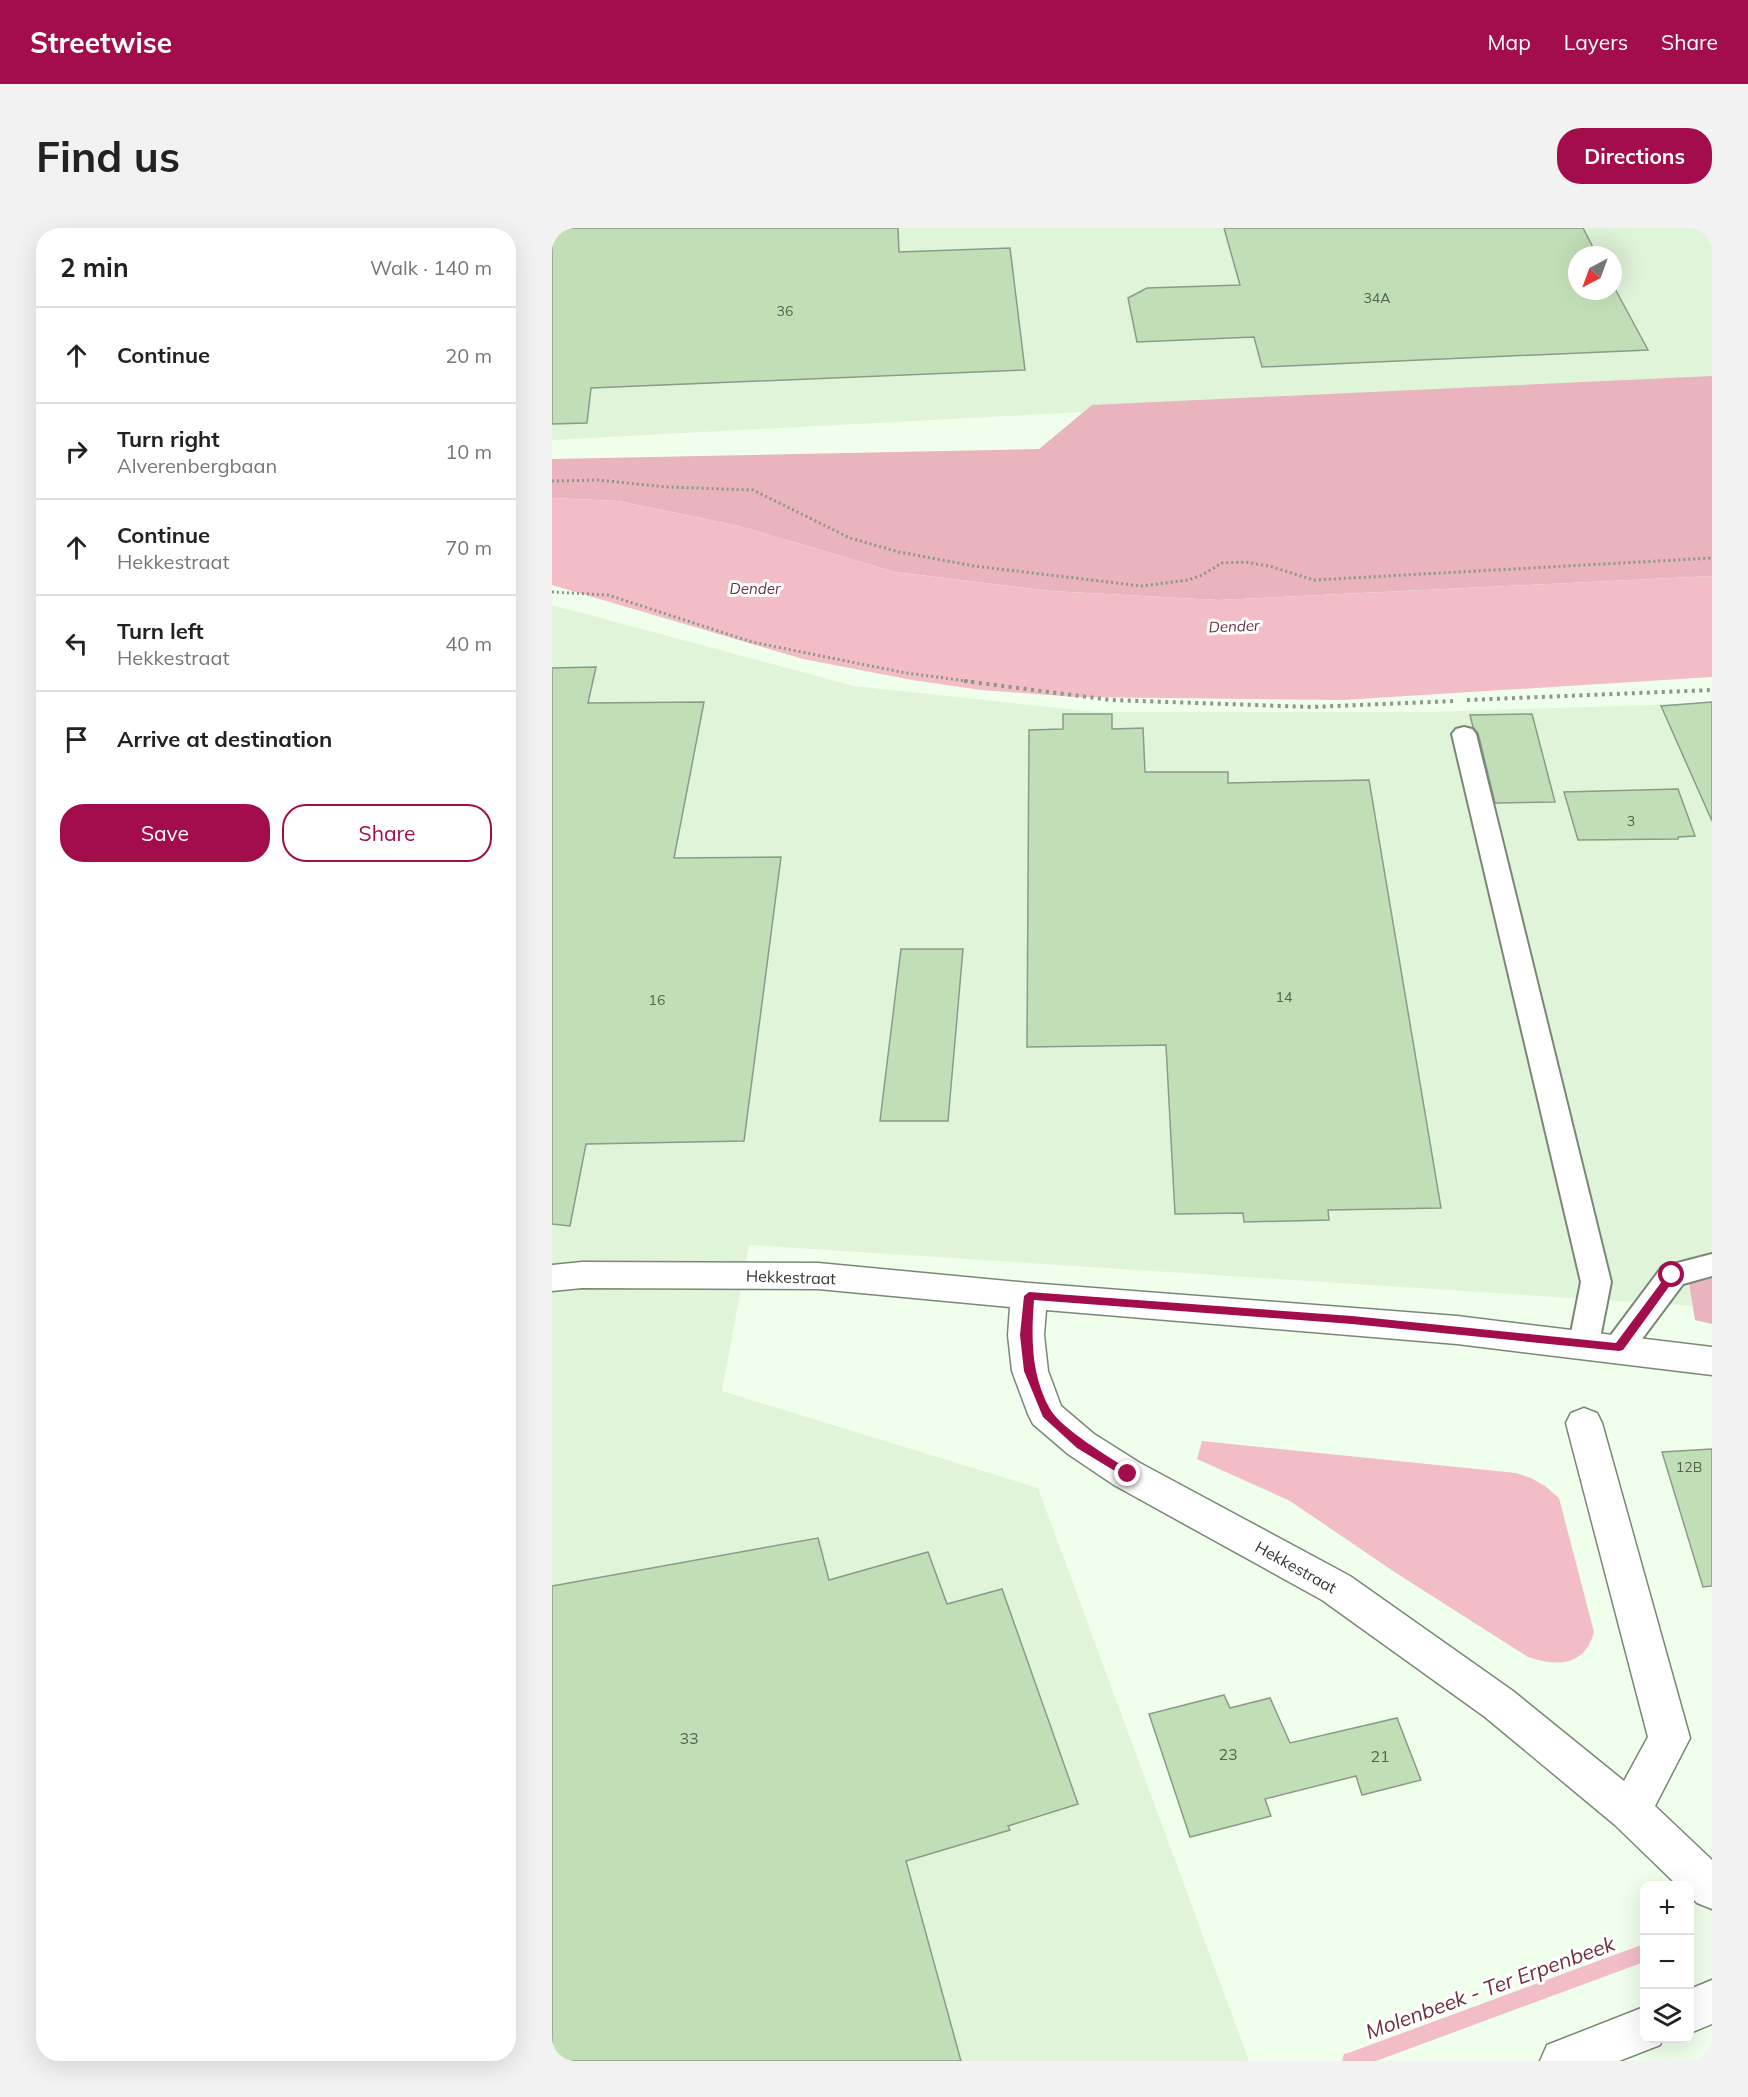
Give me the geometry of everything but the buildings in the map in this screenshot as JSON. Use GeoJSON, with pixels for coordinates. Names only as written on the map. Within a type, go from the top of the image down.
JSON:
{"type":"FeatureCollection","features":[{"type":"Feature","properties":{"kind":"street","name":"Hekkestraat"},"geometry":{"type":"LineString","coordinates":[[552,1278],[582,1275],[818,1276],[1029,1296],[1352,1320],[1584,1342],[1712,1361]]}},
{"type":"Feature","properties":{"kind":"street","name":"Hekkestraat"},"geometry":{"type":"LineString","coordinates":[[1029,1296],[1026,1335],[1029,1371],[1046,1414],[1081,1444],[1128,1474],[1336,1588],[1499,1704],[1630,1810],[1712,1889]]}},
{"type":"Feature","properties":{"kind":"street"},"geometry":{"type":"LineString","coordinates":[[1584,1423],[1669,1738],[1630,1810]]}},
{"type":"Feature","properties":{"kind":"street"},"geometry":{"type":"LineString","coordinates":[[1694,2009],[1712,2002]]}},
{"type":"Feature","properties":{"kind":"street"},"geometry":{"type":"LineString","coordinates":[[1563,2061],[1640,2031]]}},
{"type":"Feature","properties":{"kind":"lane"},"geometry":{"type":"LineString","coordinates":[[1464,734],[1596,1282],[1584,1342]]}},
{"type":"Feature","properties":{"kind":"lane"},"geometry":{"type":"LineString","coordinates":[[1619,1347],[1672,1275],[1712,1265]]}},
{"type":"Feature","properties":{"kind":"path"},"geometry":{"type":"LineString","coordinates":[[552,481],[598,480],[667,487],[753,490],[850,537],[899,552],[974,566],[1142,586],[1166,584],[1202,574],[1219,564],[1241,561],[1273,567],[1314,580],[1712,558]]}},
{"type":"Feature","properties":{"kind":"path"},"geometry":{"type":"LineString","coordinates":[[552,592],[608,595],[752,642],[906,673],[1111,700],[1312,707],[1712,690]]}},
{"type":"Feature","properties":{"kind":"shaded area"},"geometry":{"type":"Polygon","coordinates":[[[552,228],[1712,228],[1712,394],[1085,412],[552,440],[552,228]]]}},
{"type":"Feature","properties":{"kind":"shaded area"},"geometry":{"type":"Polygon","coordinates":[[[1712,376],[1712,576],[1218,600],[1051,591],[895,572],[739,526],[618,501],[552,498],[552,459],[1039,449],[1092,405],[1712,376]]]}},
{"type":"Feature","properties":{"kind":"shaded area"},"geometry":{"type":"Polygon","coordinates":[[[552,605],[854,686],[1096,712],[1427,712],[1712,703],[1712,1307],[749,1245],[722,1391],[1038,1488],[1249,2061],[552,2061],[552,605]]]}},
{"type":"Feature","properties":{"kind":"shaded area"},"geometry":{"type":"Polygon","coordinates":[[[1712,1278],[1712,1324],[1695,1320],[1689,1283],[1712,1278]]]}},
{"type":"Feature","properties":{"kind":"water","name":"Dender"},"geometry":{"type":"Polygon","coordinates":[[[552,498],[618,501],[739,526],[895,572],[1051,591],[1218,600],[1712,576],[1712,677],[1343,700],[1076,697],[981,690],[912,680],[803,659],[552,585],[552,498]]]}},
{"type":"Feature","properties":{"kind":"water"},"geometry":{"type":"Polygon","coordinates":[[[1202,1441],[1516,1473],[1531,1478],[1559,1498],[1594,1632],[1590,1643],[1584,1652],[1568,1661],[1549,1662],[1528,1657],[1396,1573],[1290,1501],[1197,1459],[1202,1441]]]}},
{"type":"Feature","properties":{"kind":"waterway","name":"Molenbeek - Ter Erpenbeek"},"geometry":{"type":"LineString","coordinates":[[1351,2061],[1640,1954]]}},
{"type":"Feature","properties":{"kind":"route"},"geometry":{"type":"LineString","coordinates":[[1128,1474],[1081,1444],[1046,1414],[1029,1371],[1026,1335],[1029,1296],[1352,1320],[1619,1347],[1672,1275]]}}]}
